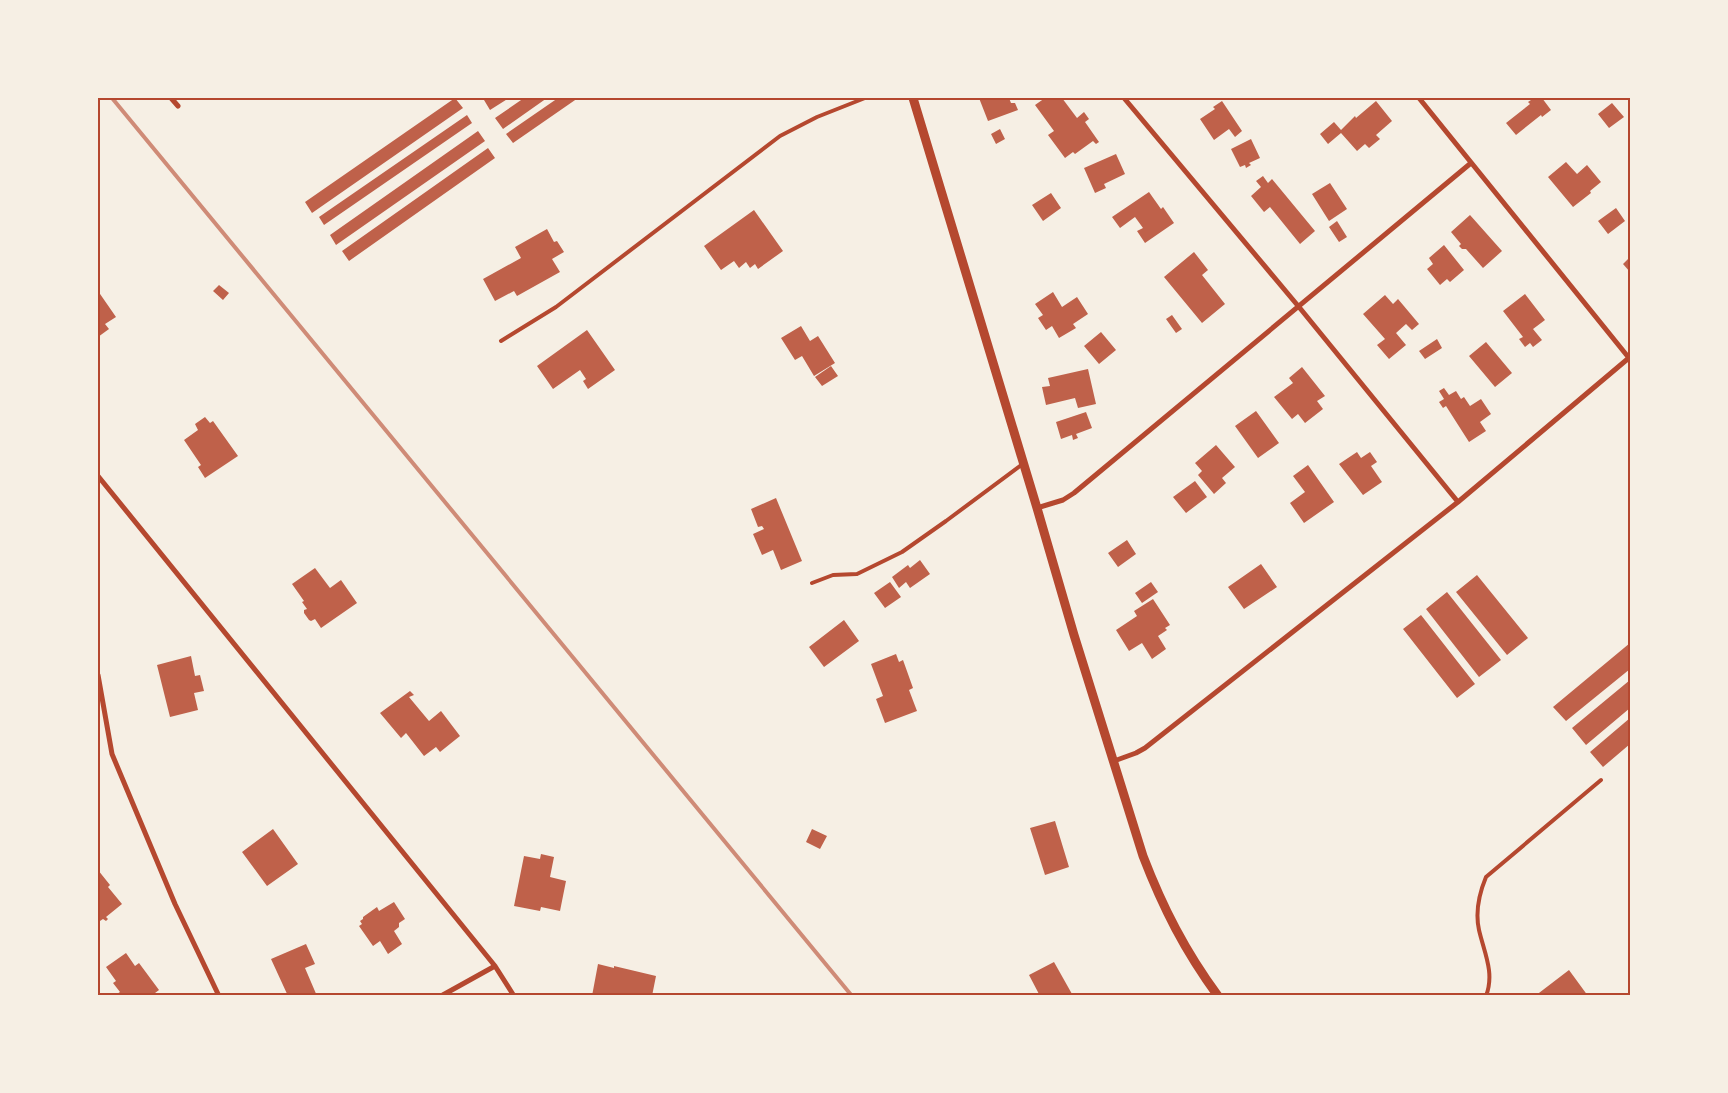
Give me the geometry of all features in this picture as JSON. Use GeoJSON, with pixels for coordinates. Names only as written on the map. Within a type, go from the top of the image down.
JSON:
{"type":"FeatureCollection","features":[{"type":"Feature","properties":{"kind":"street"},"geometry":{"type":"LineString","coordinates":[[171,98],[178,106]]}},
{"type":"Feature","properties":{"kind":"street"},"geometry":{"type":"LineString","coordinates":[[913,98],[1024,463],[1074,635],[1143,856],[1166,912],[1191,958],[1218,996]]}},
{"type":"Feature","properties":{"kind":"street"},"geometry":{"type":"LineString","coordinates":[[1124,98],[1299,307],[1458,502]]}},
{"type":"Feature","properties":{"kind":"street"},"geometry":{"type":"LineString","coordinates":[[1114,761],[1145,748],[1458,502],[1630,358],[1419,98]]}},
{"type":"Feature","properties":{"kind":"street"},"geometry":{"type":"LineString","coordinates":[[1037,508],[1063,500],[1074,493],[1471,163]]}},
{"type":"Feature","properties":{"kind":"street"},"geometry":{"type":"LineString","coordinates":[[98,476],[495,966],[514,996]]}},
{"type":"Feature","properties":{"kind":"street"},"geometry":{"type":"LineString","coordinates":[[98,675],[112,754],[176,904],[219,996]]}},
{"type":"Feature","properties":{"kind":"street"},"geometry":{"type":"LineString","coordinates":[[441,996],[495,966]]}},
{"type":"Feature","properties":{"kind":"lane"},"geometry":{"type":"LineString","coordinates":[[501,341],[556,307],[780,136],[817,117],[865,98]]}},
{"type":"Feature","properties":{"kind":"lane"},"geometry":{"type":"LineString","coordinates":[[812,584],[833,575],[857,574],[902,552],[1024,463]]}},
{"type":"Feature","properties":{"kind":"lane"},"geometry":{"type":"LineString","coordinates":[[1486,996],[1490,974],[1478,929],[1479,894],[1486,877],[1601,780]]}},
{"type":"Feature","properties":{"kind":"building"},"geometry":{"type":"Polygon","coordinates":[[[455,98],[463,108],[312,213],[305,202],[455,98]]]}},
{"type":"Feature","properties":{"kind":"building"},"geometry":{"type":"Polygon","coordinates":[[[488,98],[509,98],[490,110],[484,100],[488,98]]]}},
{"type":"Feature","properties":{"kind":"building"},"geometry":{"type":"Polygon","coordinates":[[[524,98],[547,98],[503,129],[495,118],[524,98]]]}},
{"type":"Feature","properties":{"kind":"building"},"geometry":{"type":"Polygon","coordinates":[[[558,98],[578,98],[513,143],[506,134],[558,98]]]}},
{"type":"Feature","properties":{"kind":"building"},"geometry":{"type":"Polygon","coordinates":[[[979,98],[1009,98],[1011,103],[1015,103],[1018,110],[988,121],[979,98]]]}},
{"type":"Feature","properties":{"kind":"building"},"geometry":{"type":"Polygon","coordinates":[[[1045,98],[1062,98],[1077,118],[1084,112],[1089,119],[1085,122],[1099,142],[1096,144],[1093,141],[1075,154],[1073,152],[1065,158],[1048,135],[1054,131],[1035,105],[1045,98]]]}},
{"type":"Feature","properties":{"kind":"building"},"geometry":{"type":"Polygon","coordinates":[[[1534,98],[1542,98],[1551,110],[1542,117],[1541,115],[1516,135],[1506,123],[1530,104],[1528,102],[1534,98]]]}},
{"type":"Feature","properties":{"kind":"building"},"geometry":{"type":"Polygon","coordinates":[[[1222,101],[1242,131],[1235,137],[1229,129],[1214,140],[1200,119],[1215,109],[1213,107],[1222,101]]]}},
{"type":"Feature","properties":{"kind":"building"},"geometry":{"type":"Polygon","coordinates":[[[1376,101],[1392,121],[1376,135],[1380,139],[1369,148],[1365,144],[1357,151],[1341,133],[1328,144],[1320,134],[1334,122],[1341,130],[1355,116],[1356,118],[1376,101]]]}},
{"type":"Feature","properties":{"kind":"building"},"geometry":{"type":"Polygon","coordinates":[[[1612,103],[1624,117],[1609,128],[1598,114],[1612,103]]]}},
{"type":"Feature","properties":{"kind":"building"},"geometry":{"type":"Polygon","coordinates":[[[467,115],[472,123],[324,225],[319,217],[467,115]]]}},
{"type":"Feature","properties":{"kind":"building"},"geometry":{"type":"Polygon","coordinates":[[[1000,129],[1005,139],[996,144],[991,134],[1000,129]]]}},
{"type":"Feature","properties":{"kind":"building"},"geometry":{"type":"Polygon","coordinates":[[[478,131],[485,141],[336,245],[330,235],[478,131]]]}},
{"type":"Feature","properties":{"kind":"building"},"geometry":{"type":"Polygon","coordinates":[[[1251,139],[1260,158],[1249,163],[1251,165],[1246,168],[1245,165],[1240,167],[1231,149],[1251,139]]]}},
{"type":"Feature","properties":{"kind":"building"},"geometry":{"type":"Polygon","coordinates":[[[488,148],[495,158],[349,261],[342,251],[488,148]]]}},
{"type":"Feature","properties":{"kind":"building"},"geometry":{"type":"Polygon","coordinates":[[[1116,154],[1125,174],[1104,184],[1106,188],[1095,193],[1084,168],[1116,154]]]}},
{"type":"Feature","properties":{"kind":"building"},"geometry":{"type":"Polygon","coordinates":[[[1566,162],[1577,174],[1587,165],[1601,182],[1590,191],[1591,193],[1573,207],[1548,177],[1566,162]]]}},
{"type":"Feature","properties":{"kind":"building"},"geometry":{"type":"Polygon","coordinates":[[[1263,176],[1268,183],[1272,179],[1315,231],[1300,244],[1270,207],[1264,212],[1251,196],[1261,187],[1256,181],[1263,176]]]}},
{"type":"Feature","properties":{"kind":"building"},"geometry":{"type":"Polygon","coordinates":[[[1330,183],[1347,209],[1329,221],[1312,194],[1330,183]]]}},
{"type":"Feature","properties":{"kind":"building"},"geometry":{"type":"Polygon","coordinates":[[[1149,192],[1174,223],[1145,243],[1137,231],[1143,228],[1135,217],[1120,228],[1112,217],[1149,192]]]}},
{"type":"Feature","properties":{"kind":"building"},"geometry":{"type":"Polygon","coordinates":[[[1051,193],[1061,208],[1043,221],[1032,205],[1051,193]]]}},
{"type":"Feature","properties":{"kind":"building"},"geometry":{"type":"Polygon","coordinates":[[[1616,208],[1625,221],[1608,234],[1598,221],[1616,208]]]}},
{"type":"Feature","properties":{"kind":"building"},"geometry":{"type":"Polygon","coordinates":[[[754,210],[783,251],[758,269],[755,264],[750,268],[746,262],[739,268],[734,261],[721,270],[704,246],[754,210]]]}},
{"type":"Feature","properties":{"kind":"building"},"geometry":{"type":"Polygon","coordinates":[[[1470,215],[1502,251],[1483,268],[1466,249],[1462,249],[1459,246],[1461,244],[1451,232],[1470,215]]]}},
{"type":"Feature","properties":{"kind":"building"},"geometry":{"type":"Polygon","coordinates":[[[1337,221],[1347,237],[1339,242],[1329,227],[1337,221]]]}},
{"type":"Feature","properties":{"kind":"building"},"geometry":{"type":"Polygon","coordinates":[[[547,229],[554,242],[557,241],[564,252],[552,259],[560,272],[517,296],[514,291],[495,301],[483,279],[521,258],[515,247],[547,229]]]}},
{"type":"Feature","properties":{"kind":"building"},"geometry":{"type":"Polygon","coordinates":[[[1444,245],[1464,270],[1450,282],[1447,279],[1440,285],[1427,269],[1433,264],[1429,258],[1444,245]]]}},
{"type":"Feature","properties":{"kind":"building"},"geometry":{"type":"Polygon","coordinates":[[[1194,252],[1208,270],[1202,275],[1225,304],[1202,323],[1164,277],[1194,252]]]}},
{"type":"Feature","properties":{"kind":"building"},"geometry":{"type":"Polygon","coordinates":[[[1630,257],[1630,272],[1623,264],[1630,257]]]}},
{"type":"Feature","properties":{"kind":"building"},"geometry":{"type":"Polygon","coordinates":[[[219,285],[229,293],[223,300],[213,291],[219,285]]]}},
{"type":"Feature","properties":{"kind":"building"},"geometry":{"type":"Polygon","coordinates":[[[98,291],[116,317],[105,324],[109,329],[98,337],[98,291]]]}},
{"type":"Feature","properties":{"kind":"building"},"geometry":{"type":"Polygon","coordinates":[[[1053,292],[1062,307],[1077,297],[1088,314],[1073,324],[1076,328],[1059,338],[1052,326],[1046,330],[1038,318],[1043,315],[1035,304],[1053,292]]]}},
{"type":"Feature","properties":{"kind":"building"},"geometry":{"type":"Polygon","coordinates":[[[1525,294],[1545,320],[1533,329],[1542,340],[1533,347],[1530,343],[1525,347],[1519,339],[1523,337],[1503,311],[1525,294]]]}},
{"type":"Feature","properties":{"kind":"building"},"geometry":{"type":"Polygon","coordinates":[[[1385,295],[1393,304],[1398,299],[1419,324],[1412,330],[1406,324],[1396,333],[1406,345],[1389,359],[1377,345],[1385,339],[1363,314],[1385,295]]]}},
{"type":"Feature","properties":{"kind":"building"},"geometry":{"type":"Polygon","coordinates":[[[1172,315],[1182,329],[1176,333],[1166,319],[1172,315]]]}},
{"type":"Feature","properties":{"kind":"building"},"geometry":{"type":"Polygon","coordinates":[[[801,326],[810,341],[818,336],[835,363],[814,376],[802,356],[795,360],[781,338],[801,326]]]}},
{"type":"Feature","properties":{"kind":"building"},"geometry":{"type":"Polygon","coordinates":[[[587,330],[615,370],[588,389],[583,381],[586,379],[580,370],[553,389],[537,366],[587,330]]]}},
{"type":"Feature","properties":{"kind":"building"},"geometry":{"type":"Polygon","coordinates":[[[1101,332],[1116,350],[1099,364],[1084,346],[1101,332]]]}},
{"type":"Feature","properties":{"kind":"building"},"geometry":{"type":"Polygon","coordinates":[[[1437,339],[1442,348],[1425,359],[1419,351],[1437,339]]]}},
{"type":"Feature","properties":{"kind":"building"},"geometry":{"type":"Polygon","coordinates":[[[1486,342],[1512,373],[1495,387],[1469,356],[1486,342]]]}},
{"type":"Feature","properties":{"kind":"building"},"geometry":{"type":"Polygon","coordinates":[[[831,366],[838,376],[822,386],[815,377],[831,366]]]}},
{"type":"Feature","properties":{"kind":"building"},"geometry":{"type":"Polygon","coordinates":[[[1302,367],[1325,396],[1317,401],[1323,409],[1305,423],[1298,414],[1292,419],[1274,397],[1293,383],[1289,378],[1302,367]]]}},
{"type":"Feature","properties":{"kind":"building"},"geometry":{"type":"Polygon","coordinates":[[[1088,369],[1096,404],[1078,408],[1075,398],[1046,405],[1042,387],[1050,386],[1048,378],[1088,369]]]}},
{"type":"Feature","properties":{"kind":"building"},"geometry":{"type":"Polygon","coordinates":[[[1444,388],[1449,395],[1456,391],[1461,399],[1464,397],[1470,406],[1481,399],[1491,414],[1480,422],[1486,431],[1469,442],[1446,406],[1443,408],[1439,402],[1444,399],[1439,391],[1444,388]]]}},
{"type":"Feature","properties":{"kind":"building"},"geometry":{"type":"Polygon","coordinates":[[[1256,411],[1279,443],[1258,458],[1235,426],[1256,411]]]}},
{"type":"Feature","properties":{"kind":"building"},"geometry":{"type":"Polygon","coordinates":[[[1086,412],[1092,428],[1076,434],[1078,438],[1073,440],[1072,435],[1061,439],[1056,422],[1086,412]]]}},
{"type":"Feature","properties":{"kind":"building"},"geometry":{"type":"Polygon","coordinates":[[[205,417],[210,423],[213,421],[238,456],[205,478],[198,467],[201,465],[184,440],[198,430],[195,424],[205,417]]]}},
{"type":"Feature","properties":{"kind":"building"},"geometry":{"type":"Polygon","coordinates":[[[1216,445],[1235,467],[1222,478],[1226,483],[1214,494],[1198,475],[1202,471],[1195,463],[1216,445]]]}},
{"type":"Feature","properties":{"kind":"building"},"geometry":{"type":"Polygon","coordinates":[[[1357,452],[1361,458],[1370,452],[1377,462],[1371,466],[1382,482],[1363,495],[1339,464],[1357,452]]]}},
{"type":"Feature","properties":{"kind":"building"},"geometry":{"type":"Polygon","coordinates":[[[1308,465],[1334,502],[1304,523],[1290,503],[1305,492],[1293,476],[1308,465]]]}},
{"type":"Feature","properties":{"kind":"building"},"geometry":{"type":"Polygon","coordinates":[[[1195,481],[1207,497],[1186,513],[1173,497],[1195,481]]]}},
{"type":"Feature","properties":{"kind":"building"},"geometry":{"type":"Polygon","coordinates":[[[776,498],[802,561],[781,570],[773,550],[762,555],[753,534],[764,529],[762,526],[758,527],[751,509],[776,498]]]}},
{"type":"Feature","properties":{"kind":"building"},"geometry":{"type":"Polygon","coordinates":[[[1127,540],[1136,554],[1118,567],[1108,553],[1127,540]]]}},
{"type":"Feature","properties":{"kind":"building"},"geometry":{"type":"Polygon","coordinates":[[[920,560],[930,574],[910,588],[906,582],[899,588],[892,577],[908,565],[910,568],[920,560]]]}},
{"type":"Feature","properties":{"kind":"building"},"geometry":{"type":"Polygon","coordinates":[[[1261,564],[1277,587],[1244,609],[1228,587],[1261,564]]]}},
{"type":"Feature","properties":{"kind":"building"},"geometry":{"type":"Polygon","coordinates":[[[315,568],[330,588],[341,580],[357,603],[321,628],[315,619],[309,620],[304,613],[304,610],[307,609],[302,602],[304,601],[292,584],[315,568]]]}},
{"type":"Feature","properties":{"kind":"building"},"geometry":{"type":"Polygon","coordinates":[[[1477,575],[1528,638],[1507,655],[1456,592],[1477,575]]]}},
{"type":"Feature","properties":{"kind":"building"},"geometry":{"type":"Polygon","coordinates":[[[890,582],[901,597],[885,608],[874,593],[890,582]]]}},
{"type":"Feature","properties":{"kind":"building"},"geometry":{"type":"Polygon","coordinates":[[[1151,582],[1158,592],[1142,603],[1135,593],[1151,582]]]}},
{"type":"Feature","properties":{"kind":"building"},"geometry":{"type":"Polygon","coordinates":[[[1447,592],[1501,660],[1479,677],[1426,609],[1447,592]]]}},
{"type":"Feature","properties":{"kind":"building"},"geometry":{"type":"Polygon","coordinates":[[[1153,599],[1170,625],[1165,628],[1167,630],[1158,636],[1166,649],[1152,659],[1142,643],[1129,651],[1116,630],[1137,616],[1134,611],[1153,599]]]}},
{"type":"Feature","properties":{"kind":"building"},"geometry":{"type":"Polygon","coordinates":[[[1421,615],[1475,684],[1457,698],[1403,629],[1421,615]]]}},
{"type":"Feature","properties":{"kind":"building"},"geometry":{"type":"Polygon","coordinates":[[[844,620],[859,641],[824,667],[809,647],[844,620]]]}},
{"type":"Feature","properties":{"kind":"building"},"geometry":{"type":"Polygon","coordinates":[[[1630,643],[1630,669],[1566,721],[1553,707],[1630,643]]]}},
{"type":"Feature","properties":{"kind":"building"},"geometry":{"type":"Polygon","coordinates":[[[896,654],[899,662],[903,660],[913,688],[909,690],[917,711],[885,723],[876,699],[883,696],[871,664],[896,654]]]}},
{"type":"Feature","properties":{"kind":"building"},"geometry":{"type":"Polygon","coordinates":[[[191,656],[195,676],[200,675],[204,691],[194,693],[198,710],[170,717],[157,665],[191,656]]]}},
{"type":"Feature","properties":{"kind":"building"},"geometry":{"type":"Polygon","coordinates":[[[1630,680],[1630,708],[1586,745],[1572,728],[1630,680]]]}},
{"type":"Feature","properties":{"kind":"building"},"geometry":{"type":"Polygon","coordinates":[[[410,691],[414,695],[409,697],[429,721],[441,711],[460,736],[440,752],[436,747],[424,756],[406,733],[401,738],[380,713],[410,691]]]}},
{"type":"Feature","properties":{"kind":"building"},"geometry":{"type":"Polygon","coordinates":[[[1630,718],[1630,744],[1603,767],[1590,752],[1630,718]]]}},
{"type":"Feature","properties":{"kind":"building"},"geometry":{"type":"Polygon","coordinates":[[[1055,821],[1069,867],[1045,875],[1030,828],[1055,821]]]}},
{"type":"Feature","properties":{"kind":"building"},"geometry":{"type":"Polygon","coordinates":[[[273,829],[298,864],[267,886],[242,852],[273,829]]]}},
{"type":"Feature","properties":{"kind":"building"},"geometry":{"type":"Polygon","coordinates":[[[812,829],[827,836],[820,849],[806,842],[812,829]]]}},
{"type":"Feature","properties":{"kind":"building"},"geometry":{"type":"Polygon","coordinates":[[[541,854],[554,857],[550,877],[566,881],[560,911],[541,907],[540,911],[514,906],[524,856],[540,859],[541,854]]]}},
{"type":"Feature","properties":{"kind":"building"},"geometry":{"type":"Polygon","coordinates":[[[98,870],[110,885],[108,887],[122,904],[106,917],[108,919],[106,921],[103,919],[100,921],[98,918],[98,870]]]}},
{"type":"Feature","properties":{"kind":"building"},"geometry":{"type":"Polygon","coordinates":[[[394,902],[405,919],[399,923],[399,927],[394,931],[402,944],[388,954],[380,941],[373,946],[359,926],[362,924],[360,921],[363,917],[377,907],[379,911],[394,902]]]}},
{"type":"Feature","properties":{"kind":"building"},"geometry":{"type":"Polygon","coordinates":[[[306,944],[315,964],[305,968],[317,996],[288,996],[271,959],[306,944]]]}},
{"type":"Feature","properties":{"kind":"building"},"geometry":{"type":"Polygon","coordinates":[[[126,953],[135,966],[139,963],[159,990],[151,996],[114,996],[120,992],[113,983],[116,981],[106,967],[126,953]]]}},
{"type":"Feature","properties":{"kind":"building"},"geometry":{"type":"Polygon","coordinates":[[[1054,962],[1072,994],[1070,996],[1040,996],[1029,975],[1054,962]]]}},
{"type":"Feature","properties":{"kind":"building"},"geometry":{"type":"Polygon","coordinates":[[[598,964],[656,976],[652,996],[592,996],[598,964]]]}},
{"type":"Feature","properties":{"kind":"building"},"geometry":{"type":"Polygon","coordinates":[[[1569,970],[1588,996],[1535,996],[1569,970]]]}},
{"type":"Feature","properties":{"kind":"railway"},"geometry":{"type":"LineString","coordinates":[[112,98],[852,996]]}}]}
